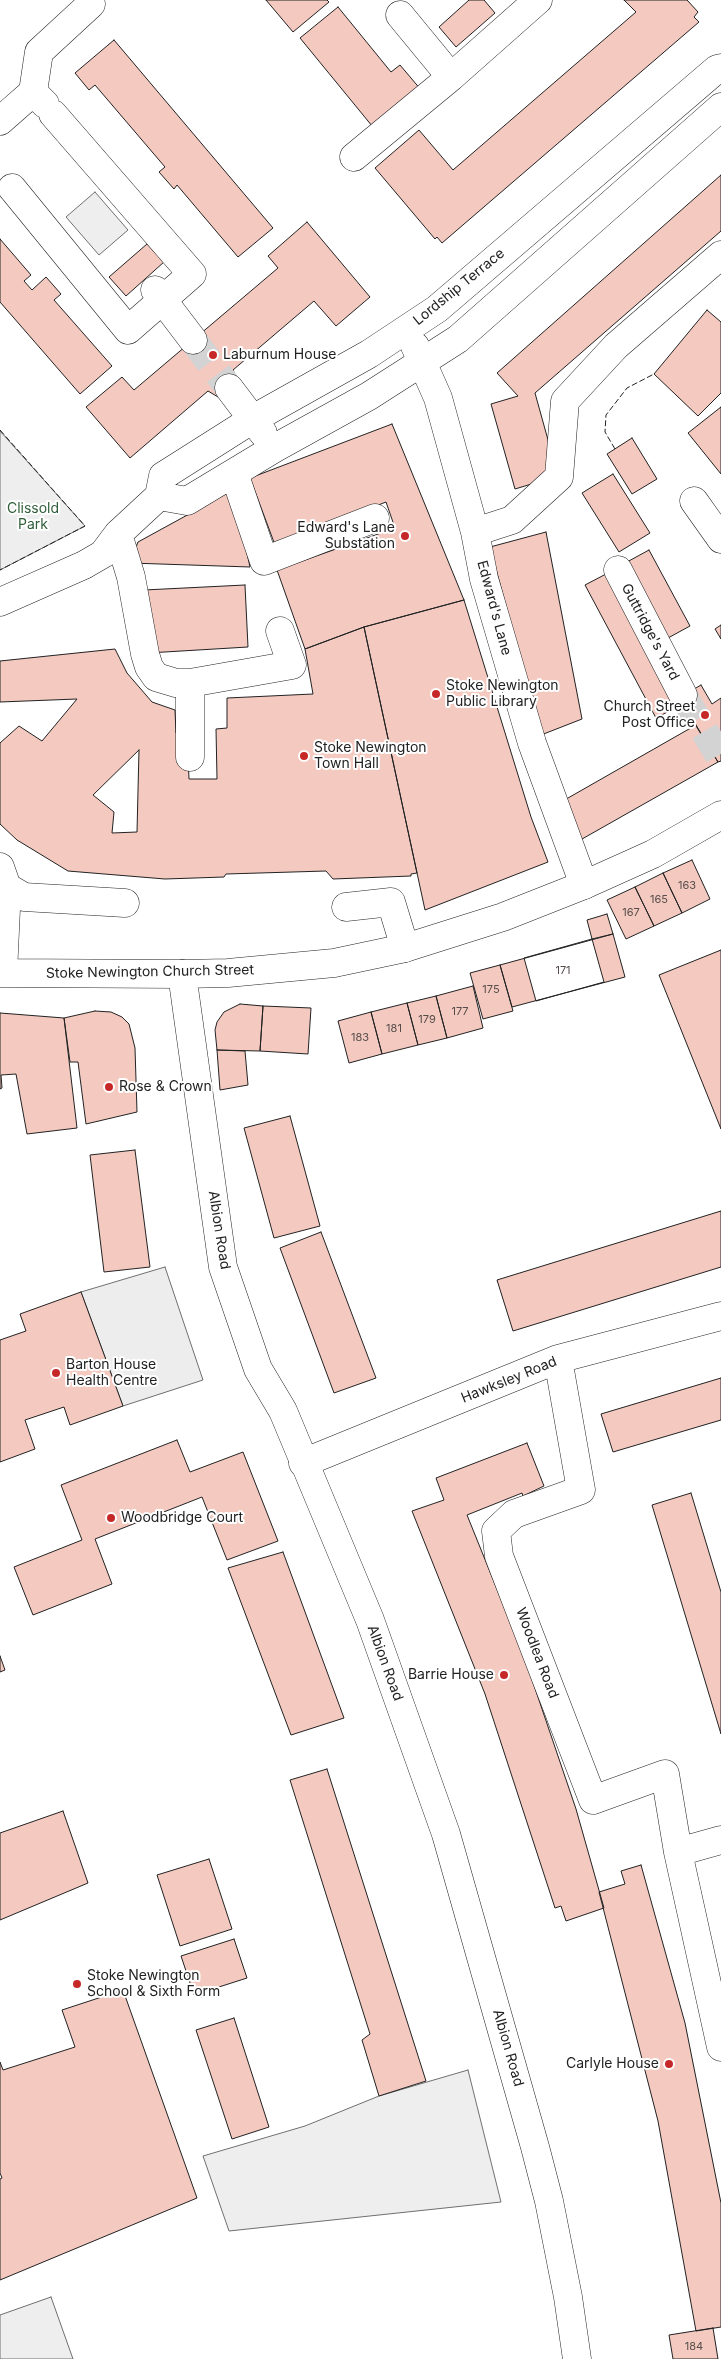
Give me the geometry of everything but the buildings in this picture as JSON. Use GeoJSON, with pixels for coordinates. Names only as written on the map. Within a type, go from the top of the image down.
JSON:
{"type":"FeatureCollection","features":[{"type":"Feature","properties":{"kind":"street"},"geometry":{"type":"LineString","coordinates":[[6,181],[128,330],[159,295],[192,274],[44,104],[39,52],[91,4]]}},
{"type":"Feature","properties":{"kind":"street"},"geometry":{"type":"LineString","coordinates":[[354,157],[451,77],[522,5]]}},
{"type":"Feature","properties":{"kind":"street"},"geometry":{"type":"LineString","coordinates":[[400,14],[451,77]]}},
{"type":"Feature","properties":{"kind":"street","name":"Lordship Terrace"},"geometry":{"type":"LineString","coordinates":[[0,602],[84,565],[103,554],[118,534],[159,496],[163,476],[253,419],[369,354],[437,309],[717,69],[721,68]]}},
{"type":"Feature","properties":{"kind":"street"},"geometry":{"type":"LineString","coordinates":[[0,121],[44,104]]}},
{"type":"Feature","properties":{"kind":"street"},"geometry":{"type":"LineString","coordinates":[[159,496],[187,501],[275,448],[369,396],[466,333],[721,107]]}},
{"type":"Feature","properties":{"kind":"street"},"geometry":{"type":"LineString","coordinates":[[614,158],[635,182]]}},
{"type":"Feature","properties":{"kind":"street"},"geometry":{"type":"LineString","coordinates":[[583,185],[606,209]]}},
{"type":"Feature","properties":{"kind":"street"},"geometry":{"type":"LineString","coordinates":[[475,532],[512,520],[559,477],[565,401],[616,346],[721,255]]}},
{"type":"Feature","properties":{"kind":"street"},"geometry":{"type":"LineString","coordinates":[[159,295],[193,340]]}},
{"type":"Feature","properties":{"kind":"street","name":"Edward's Lane"},"geometry":{"type":"LineString","coordinates":[[406,330],[423,361],[438,398],[475,532],[484,579],[532,744],[584,885]]}},
{"type":"Feature","properties":{"kind":"street"},"geometry":{"type":"LineString","coordinates":[[229,388],[275,448]]}},
{"type":"Feature","properties":{"kind":"street"},"geometry":{"type":"LineString","coordinates":[[234,473],[264,561],[375,518]]}},
{"type":"Feature","properties":{"kind":"street"},"geometry":{"type":"LineString","coordinates":[[694,501],[721,539]]}},
{"type":"Feature","properties":{"kind":"street"},"geometry":{"type":"LineString","coordinates":[[118,534],[131,577],[149,668],[156,677],[176,683],[190,683],[292,665],[280,632]]}},
{"type":"Feature","properties":{"kind":"street","name":"Guttridge's Yard"},"geometry":{"type":"LineString","coordinates":[[618,570],[683,695]]}},
{"type":"Feature","properties":{"kind":"street"},"geometry":{"type":"LineString","coordinates":[[190,683],[190,757]]}},
{"type":"Feature","properties":{"kind":"street","name":"Stoke Newington Church Street"},"geometry":{"type":"LineString","coordinates":[[1,973],[228,973],[334,963],[405,948],[503,916],[584,885],[653,854],[721,815]]}},
{"type":"Feature","properties":{"kind":"street"},"geometry":{"type":"LineString","coordinates":[[4,877],[24,897],[126,903]]}},
{"type":"Feature","properties":{"kind":"street"},"geometry":{"type":"LineString","coordinates":[[1,973],[4,877]]}},
{"type":"Feature","properties":{"kind":"street"},"geometry":{"type":"LineString","coordinates":[[346,907],[392,902],[405,948]]}},
{"type":"Feature","properties":{"kind":"street","name":"Albion Road"},"geometry":{"type":"LineString","coordinates":[[182,974],[223,1267],[258,1369],[282,1411],[370,1620],[446,1834],[524,2102],[544,2183],[568,2297],[576,2359]]}},
{"type":"Feature","properties":{"kind":"street","name":"Hawksley Road"},"geometry":{"type":"LineString","coordinates":[[303,1463],[558,1359],[721,1316]]}},
{"type":"Feature","properties":{"kind":"street","name":"Woodlea Road"},"geometry":{"type":"LineString","coordinates":[[558,1359],[580,1490],[514,1514],[496,1531],[499,1556],[593,1800],[665,1774],[678,1852]]}},
{"type":"Feature","properties":{"kind":"street"},"geometry":{"type":"LineString","coordinates":[[721,1840],[678,1852],[715,1990],[721,2047]]}},
{"type":"Feature","properties":{"kind":"green space"},"geometry":{"type":"Polygon","coordinates":[[[95,192],[128,230],[99,255],[66,217],[95,192]]]}},
{"type":"Feature","properties":{"kind":"green space","name":"Clissold Park"},"geometry":{"type":"Polygon","coordinates":[[[0,431],[85,526],[0,570],[0,431]]]}},
{"type":"Feature","properties":{"kind":"green space"},"geometry":{"type":"Polygon","coordinates":[[[468,2070],[501,2202],[229,2231],[203,2156],[305,2126],[379,2096],[468,2070]]]}},
{"type":"Feature","properties":{"kind":"green space"},"geometry":{"type":"Polygon","coordinates":[[[51,2297],[73,2359],[0,2359],[0,2315],[51,2297]]]}},
{"type":"Feature","properties":{"kind":"shaded area"},"geometry":{"type":"Polygon","coordinates":[[[165,1267],[203,1380],[123,1406],[81,1292],[165,1267]]]}},
{"type":"Feature","properties":{"kind":"tunnel"},"geometry":{"type":"LineString","coordinates":[[193,340],[229,388]]}},
{"type":"Feature","properties":{"kind":"tunnel"},"geometry":{"type":"LineString","coordinates":[[683,695],[721,759]]}},
{"type":"Feature","properties":{"kind":"fence"},"geometry":{"type":"LineString","coordinates":[[615,449],[605,432],[606,415],[627,388],[654,374]]}},
{"type":"Feature","properties":{"kind":"fence"},"geometry":{"type":"LineString","coordinates":[[0,430],[85,526],[0,570]]}},
{"type":"Feature","properties":{"kind":"place","name":"Laburnum House"},"geometry":{"type":"Point","coordinates":[213,355]}},
{"type":"Feature","properties":{"kind":"place","name":"Edward's Lane Substation"},"geometry":{"type":"Point","coordinates":[405,536]}},
{"type":"Feature","properties":{"kind":"place","name":"Stoke Newington Public Library"},"geometry":{"type":"Point","coordinates":[436,694]}},
{"type":"Feature","properties":{"kind":"place","name":"Church Street Post Office"},"geometry":{"type":"Point","coordinates":[705,715]}},
{"type":"Feature","properties":{"kind":"place","name":"Stoke Newington Town Hall"},"geometry":{"type":"Point","coordinates":[304,756]}},
{"type":"Feature","properties":{"kind":"place","name":"Rose & Crown"},"geometry":{"type":"Point","coordinates":[109,1087]}},
{"type":"Feature","properties":{"kind":"place","name":"Barton House Health Centre"},"geometry":{"type":"Point","coordinates":[56,1373]}},
{"type":"Feature","properties":{"kind":"place","name":"Woodbridge Court"},"geometry":{"type":"Point","coordinates":[111,1518]}},
{"type":"Feature","properties":{"kind":"place","name":"Barrie House"},"geometry":{"type":"Point","coordinates":[504,1675]}},
{"type":"Feature","properties":{"kind":"place","name":"Stoke Newington School & Sixth Form"},"geometry":{"type":"Point","coordinates":[77,1984]}},
{"type":"Feature","properties":{"kind":"place","name":"Carlyle House"},"geometry":{"type":"Point","coordinates":[669,2064]}}]}
